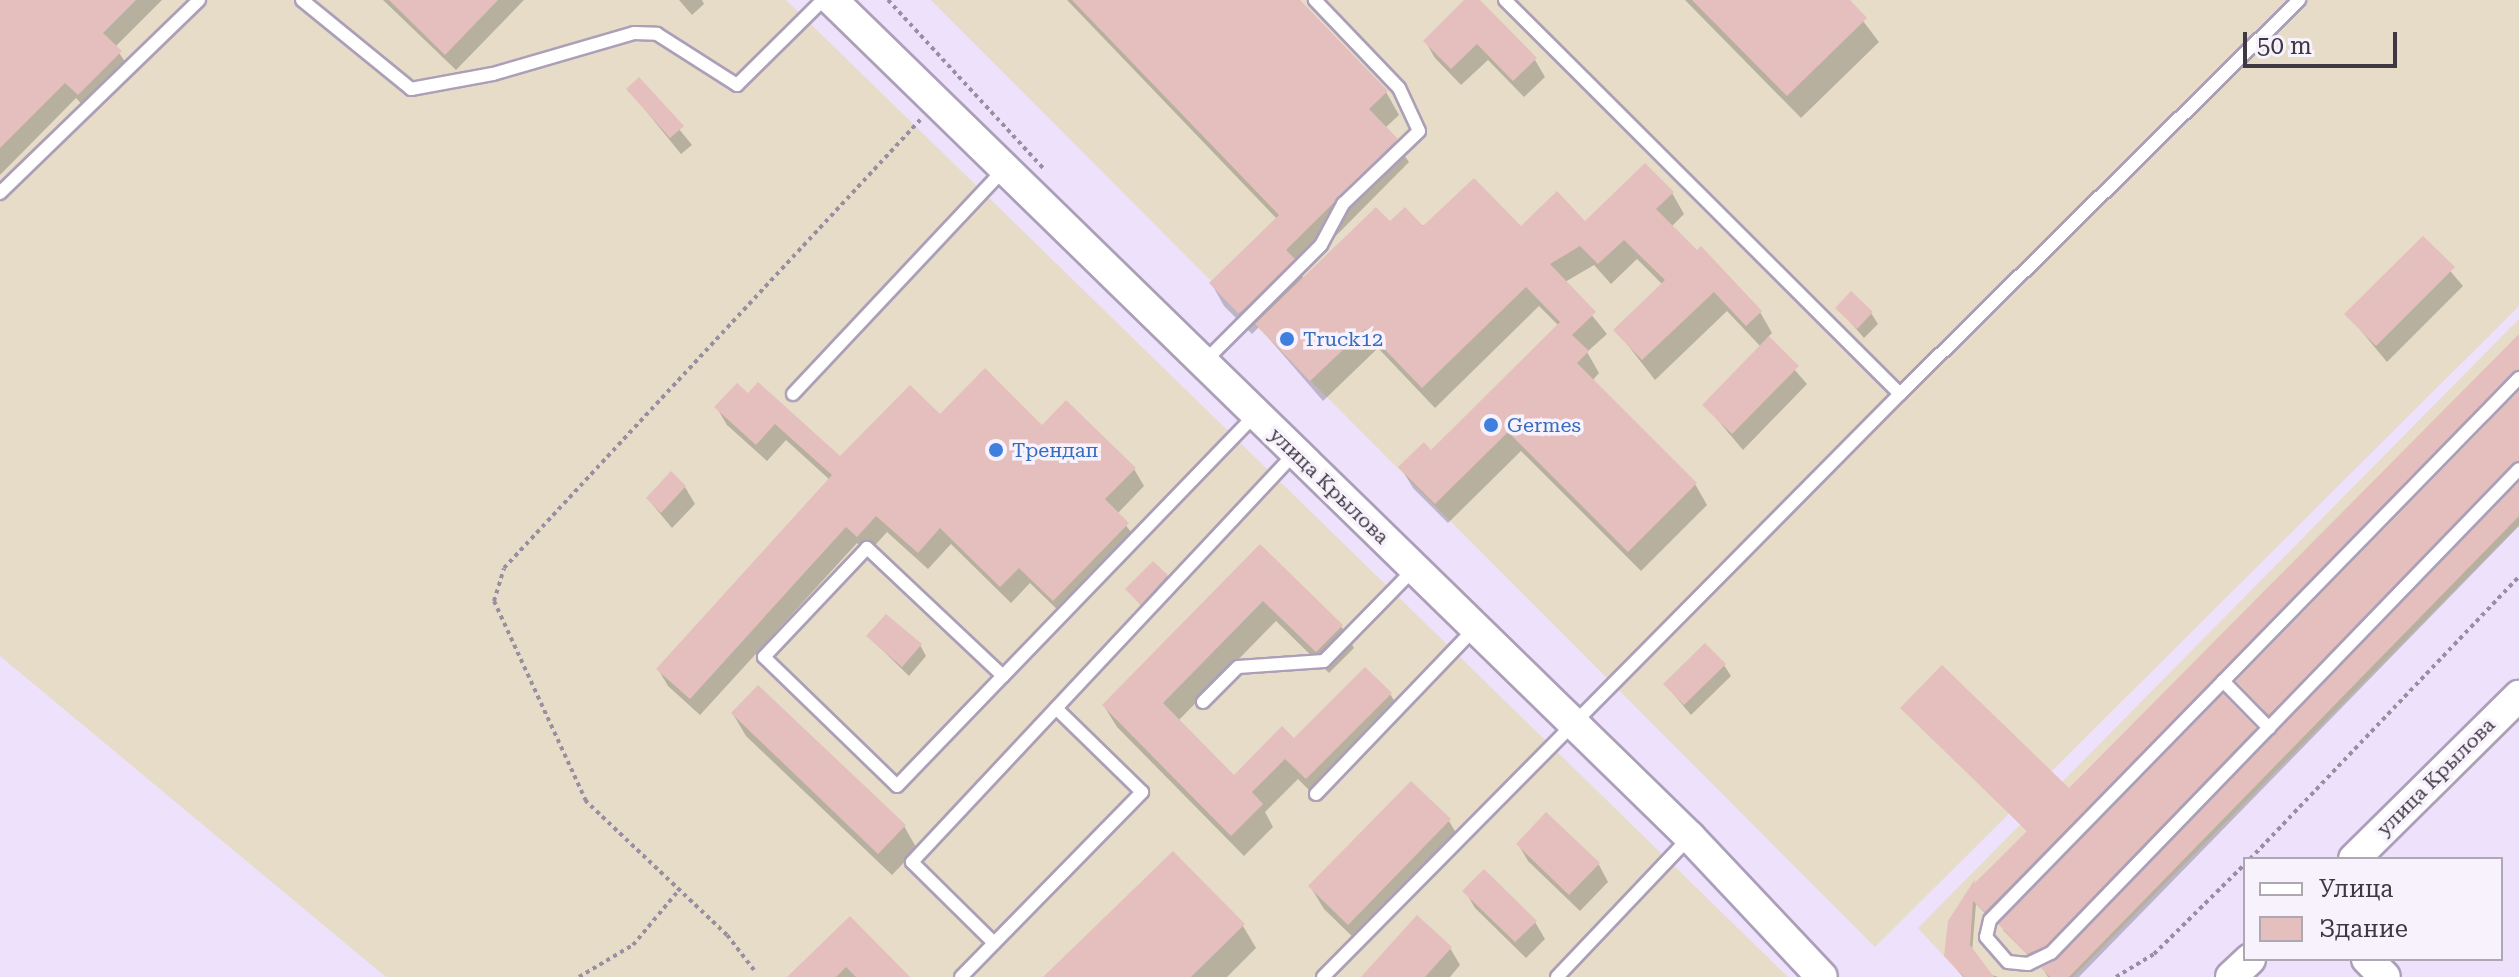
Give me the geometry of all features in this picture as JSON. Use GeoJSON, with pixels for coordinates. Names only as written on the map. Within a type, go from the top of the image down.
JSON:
{"type":"FeatureCollection","features":[{"type":"Feature","properties":{"kind":"street","name":"улица Крылова"},"geometry":{"type":"LineString","coordinates":[[832,0],[1690,837],[1822,977]]}},
{"type":"Feature","properties":{"kind":"street","name":"улица Крылова"},"geometry":{"type":"LineString","coordinates":[[2356,857],[2519,696]]}},
{"type":"Feature","properties":{"kind":"street"},"geometry":{"type":"LineString","coordinates":[[2231,977],[2248,961]]}},
{"type":"Feature","properties":{"kind":"street"},"geometry":{"type":"LineString","coordinates":[[2369,961],[2385,977]]}},
{"type":"Feature","properties":{"kind":"lane"},"geometry":{"type":"LineString","coordinates":[[0,193],[199,0]]}},
{"type":"Feature","properties":{"kind":"lane"},"geometry":{"type":"LineString","coordinates":[[302,0],[411,89],[493,74],[634,33],[657,34],[737,85],[823,0]]}},
{"type":"Feature","properties":{"kind":"lane"},"geometry":{"type":"LineString","coordinates":[[1203,363],[1321,245],[1343,204],[1419,131],[1399,88],[1315,0]]}},
{"type":"Feature","properties":{"kind":"lane"},"geometry":{"type":"LineString","coordinates":[[1505,0],[1900,394]]}},
{"type":"Feature","properties":{"kind":"lane"},"geometry":{"type":"LineString","coordinates":[[1323,977],[1900,394],[2299,0]]}},
{"type":"Feature","properties":{"kind":"lane"},"geometry":{"type":"LineString","coordinates":[[793,394],[1004,169]]}},
{"type":"Feature","properties":{"kind":"lane"},"geometry":{"type":"LineString","coordinates":[[2519,378],[1990,920],[1986,937],[2008,962],[2028,964],[2051,953],[2519,469]]}},
{"type":"Feature","properties":{"kind":"lane"},"geometry":{"type":"LineString","coordinates":[[1003,676],[867,548],[764,657],[897,786],[1256,414]]}},
{"type":"Feature","properties":{"kind":"lane"},"geometry":{"type":"LineString","coordinates":[[994,943],[912,862],[1295,453]]}},
{"type":"Feature","properties":{"kind":"lane"},"geometry":{"type":"LineString","coordinates":[[1203,702],[1238,667],[1324,661],[1414,569]]}},
{"type":"Feature","properties":{"kind":"lane"},"geometry":{"type":"LineString","coordinates":[[1316,794],[1475,628]]}},
{"type":"Feature","properties":{"kind":"lane"},"geometry":{"type":"LineString","coordinates":[[2223,681],[2269,728]]}},
{"type":"Feature","properties":{"kind":"lane"},"geometry":{"type":"LineString","coordinates":[[961,977],[1142,792],[1056,708]]}},
{"type":"Feature","properties":{"kind":"lane"},"geometry":{"type":"LineString","coordinates":[[1557,977],[1690,837]]}},
{"type":"Feature","properties":{"kind":"path"},"geometry":{"type":"LineString","coordinates":[[888,0],[1050,175]]}},
{"type":"Feature","properties":{"kind":"path"},"geometry":{"type":"LineString","coordinates":[[754,970],[679,890],[586,801],[494,601],[504,568],[937,103]]}},
{"type":"Feature","properties":{"kind":"path"},"geometry":{"type":"LineString","coordinates":[[2252,857],[2519,577]]}},
{"type":"Feature","properties":{"kind":"path"},"geometry":{"type":"LineString","coordinates":[[2116,977],[2154,954],[2243,866]]}},
{"type":"Feature","properties":{"kind":"path"},"geometry":{"type":"LineString","coordinates":[[579,977],[633,945],[679,890]]}},
{"type":"Feature","properties":{"kind":"shaded area"},"geometry":{"type":"Polygon","coordinates":[[[0,0],[786,0],[1788,977],[386,977],[0,656],[0,0]]]}},
{"type":"Feature","properties":{"kind":"shaded area"},"geometry":{"type":"Polygon","coordinates":[[[931,0],[2519,0],[2519,306],[1875,947],[931,0]]]}},
{"type":"Feature","properties":{"kind":"shaded area"},"geometry":{"type":"Polygon","coordinates":[[[2519,319],[2519,525],[2073,977],[1963,977],[1918,928],[2519,319]]]}},
{"type":"Feature","properties":{"kind":"building"},"geometry":{"type":"Polygon","coordinates":[[[0,0],[136,0],[103,33],[122,51],[78,95],[65,83],[0,148],[0,0]]]}},
{"type":"Feature","properties":{"kind":"building"},"geometry":{"type":"Polygon","coordinates":[[[389,0],[498,0],[445,55],[389,0]]]}},
{"type":"Feature","properties":{"kind":"building"},"geometry":{"type":"Polygon","coordinates":[[[1072,0],[1300,0],[1388,91],[1369,109],[1398,139],[1286,250],[1295,259],[1242,311],[1238,313],[1209,283],[1279,215],[1072,0]]]}},
{"type":"Feature","properties":{"kind":"building"},"geometry":{"type":"Polygon","coordinates":[[[1464,0],[1480,0],[1537,58],[1513,81],[1477,44],[1451,69],[1423,41],[1464,0]]]}},
{"type":"Feature","properties":{"kind":"building"},"geometry":{"type":"Polygon","coordinates":[[[1692,0],[1850,0],[1867,18],[1787,96],[1692,0]]]}},
{"type":"Feature","properties":{"kind":"building"},"geometry":{"type":"Polygon","coordinates":[[[639,77],[684,126],[670,138],[626,89],[639,77]]]}},
{"type":"Feature","properties":{"kind":"building"},"geometry":{"type":"Polygon","coordinates":[[[1645,163],[1674,192],[1656,209],[1697,250],[1701,246],[1762,311],[1746,326],[1714,292],[1642,360],[1613,330],[1665,280],[1624,240],[1598,264],[1580,246],[1550,264],[1596,312],[1572,335],[1589,351],[1577,363],[1697,483],[1628,552],[1508,432],[1435,504],[1398,467],[1424,442],[1431,450],[1560,322],[1526,287],[1422,388],[1365,329],[1310,381],[1255,324],[1376,207],[1390,221],[1405,207],[1423,226],[1474,178],[1521,226],[1557,191],[1585,221],[1645,163]]]}},
{"type":"Feature","properties":{"kind":"building"},"geometry":{"type":"Polygon","coordinates":[[[2423,236],[2455,267],[2376,346],[2344,314],[2423,236]]]}},
{"type":"Feature","properties":{"kind":"building"},"geometry":{"type":"Polygon","coordinates":[[[1851,291],[1873,312],[1857,329],[1835,308],[1851,291]]]}},
{"type":"Feature","properties":{"kind":"building"},"geometry":{"type":"Polygon","coordinates":[[[2519,334],[2519,369],[1985,912],[1973,901],[1970,945],[1994,977],[1964,977],[1944,956],[1948,921],[1975,879],[1974,884],[2027,831],[1900,708],[1942,665],[2069,788],[2519,334]]]}},
{"type":"Feature","properties":{"kind":"building"},"geometry":{"type":"Polygon","coordinates":[[[1769,336],[1799,366],[1732,434],[1702,405],[1769,336]]]}},
{"type":"Feature","properties":{"kind":"building"},"geometry":{"type":"Polygon","coordinates":[[[985,368],[1042,425],[1066,400],[1136,468],[1105,499],[1129,523],[1053,601],[1019,568],[1000,587],[940,528],[918,553],[876,516],[857,537],[846,527],[690,699],[656,669],[832,475],[775,424],[756,445],[714,407],[737,383],[748,393],[758,382],[840,456],[910,385],[940,414],[985,368]]]}},
{"type":"Feature","properties":{"kind":"building"},"geometry":{"type":"Polygon","coordinates":[[[2519,391],[2519,460],[2269,715],[2236,681],[2519,391]]]}},
{"type":"Feature","properties":{"kind":"building"},"geometry":{"type":"Polygon","coordinates":[[[671,471],[686,486],[661,513],[646,498],[671,471]]]}},
{"type":"Feature","properties":{"kind":"building"},"geometry":{"type":"Polygon","coordinates":[[[2519,482],[2519,516],[2069,977],[2050,977],[2041,968],[2057,959],[2519,482]]]}},
{"type":"Feature","properties":{"kind":"building"},"geometry":{"type":"Polygon","coordinates":[[[1260,544],[1343,625],[1316,652],[1263,601],[1163,703],[1234,775],[1282,726],[1294,738],[1365,667],[1392,693],[1306,779],[1285,759],[1252,792],[1263,804],[1231,836],[1102,705],[1260,544]]]}},
{"type":"Feature","properties":{"kind":"building"},"geometry":{"type":"Polygon","coordinates":[[[1153,561],[1168,575],[1141,605],[1125,589],[1153,561]]]}},
{"type":"Feature","properties":{"kind":"building"},"geometry":{"type":"Polygon","coordinates":[[[886,614],[922,644],[902,667],[866,636],[886,614]]]}},
{"type":"Feature","properties":{"kind":"building"},"geometry":{"type":"Polygon","coordinates":[[[1705,643],[1726,664],[1684,705],[1663,684],[1705,643]]]}},
{"type":"Feature","properties":{"kind":"building"},"geometry":{"type":"Polygon","coordinates":[[[758,685],[906,825],[878,854],[731,713],[758,685]]]}},
{"type":"Feature","properties":{"kind":"building"},"geometry":{"type":"Polygon","coordinates":[[[2223,694],[2256,728],[2046,946],[2027,954],[1998,924],[2223,694]]]}},
{"type":"Feature","properties":{"kind":"building"},"geometry":{"type":"Polygon","coordinates":[[[1411,781],[1451,819],[1348,925],[1308,886],[1411,781]]]}},
{"type":"Feature","properties":{"kind":"building"},"geometry":{"type":"Polygon","coordinates":[[[1546,812],[1600,863],[1569,895],[1516,844],[1546,812]]]}},
{"type":"Feature","properties":{"kind":"building"},"geometry":{"type":"Polygon","coordinates":[[[1173,851],[1245,924],[1191,977],[1043,977],[1173,851]]]}},
{"type":"Feature","properties":{"kind":"building"},"geometry":{"type":"Polygon","coordinates":[[[1484,869],[1537,921],[1515,942],[1462,891],[1484,869]]]}},
{"type":"Feature","properties":{"kind":"building"},"geometry":{"type":"Polygon","coordinates":[[[1417,915],[1452,947],[1425,977],[1361,977],[1417,915]]]}},
{"type":"Feature","properties":{"kind":"building"},"geometry":{"type":"Polygon","coordinates":[[[850,916],[910,977],[856,977],[846,967],[836,977],[787,977],[850,916]]]}},
{"type":"Feature","properties":{"kind":"place","name":"Truck12"},"geometry":{"type":"Point","coordinates":[1287,339]}},
{"type":"Feature","properties":{"kind":"place","name":"Germes"},"geometry":{"type":"Point","coordinates":[1491,425]}},
{"type":"Feature","properties":{"kind":"place","name":"Трендап"},"geometry":{"type":"Point","coordinates":[996,450]}}]}
